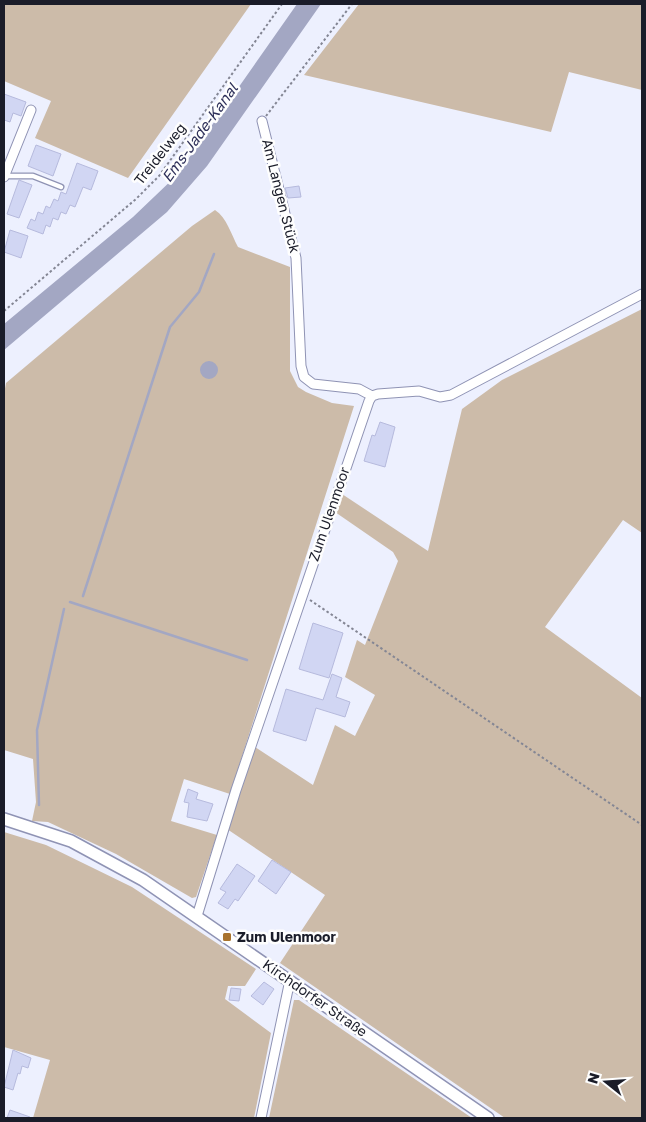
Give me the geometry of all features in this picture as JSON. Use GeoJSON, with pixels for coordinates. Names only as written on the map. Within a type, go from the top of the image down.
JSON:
{"type":"FeatureCollection","features":[{"type":"Feature","properties":{"kind":"street"},"geometry":{"type":"LineString","coordinates":[[4,176],[31,110]]}},
{"type":"Feature","properties":{"kind":"street","name":"Am Langen Stück"},"geometry":{"type":"LineString","coordinates":[[262,121],[296,258],[301,366],[304,377],[313,384],[359,389],[372,396]]}},
{"type":"Feature","properties":{"kind":"street"},"geometry":{"type":"LineString","coordinates":[[372,396],[419,390],[440,397],[450,394],[642,294]]}},
{"type":"Feature","properties":{"kind":"street","name":"Zum Ulenmoor"},"geometry":{"type":"LineString","coordinates":[[197,916],[236,790],[364,409],[372,396]]}},
{"type":"Feature","properties":{"kind":"street","name":"Kirchdorfer Straße"},"geometry":{"type":"LineString","coordinates":[[4,819],[71,841],[107,859],[197,916],[488,1118]]}},
{"type":"Feature","properties":{"kind":"street"},"geometry":{"type":"LineString","coordinates":[[261,1118],[290,980]]}},
{"type":"Feature","properties":{"kind":"lane"},"geometry":{"type":"LineString","coordinates":[[4,176],[33,176],[61,187]]}},
{"type":"Feature","properties":{"kind":"path","name":"Treidelweg"},"geometry":{"type":"LineString","coordinates":[[4,310],[136,199],[159,176],[282,4]]}},
{"type":"Feature","properties":{"kind":"path","name":"Am Langen Stück"},"geometry":{"type":"LineString","coordinates":[[262,121],[352,4]]}},
{"type":"Feature","properties":{"kind":"path"},"geometry":{"type":"LineString","coordinates":[[302,594],[642,825]]}},
{"type":"Feature","properties":{"kind":"shaded area"},"geometry":{"type":"Polygon","coordinates":[[[4,4],[251,4],[128,178],[35,138],[51,101],[4,81],[4,4]]]}},
{"type":"Feature","properties":{"kind":"shaded area"},"geometry":{"type":"Polygon","coordinates":[[[359,4],[642,4],[642,90],[569,72],[551,132],[304,75],[359,4]]]}},
{"type":"Feature","properties":{"kind":"shaded area"},"geometry":{"type":"Polygon","coordinates":[[[215,210],[226,222],[238,247],[290,267],[290,371],[298,387],[332,403],[354,406],[230,794],[184,779],[171,821],[217,835],[196,897],[192,898],[116,854],[48,822],[32,821],[36,802],[33,759],[4,750],[4,394],[6,383],[192,226],[215,210]]]}},
{"type":"Feature","properties":{"kind":"shaded area"},"geometry":{"type":"Polygon","coordinates":[[[642,309],[642,533],[623,520],[545,627],[642,698],[642,1118],[505,1118],[280,963],[325,895],[227,829],[255,747],[313,785],[335,725],[355,736],[375,695],[345,677],[357,640],[365,645],[398,561],[393,552],[335,512],[342,494],[428,551],[462,409],[502,380],[642,309]]]}},
{"type":"Feature","properties":{"kind":"shaded area"},"geometry":{"type":"Polygon","coordinates":[[[4,832],[46,845],[132,887],[256,969],[245,986],[228,986],[225,999],[271,1033],[254,1118],[33,1118],[50,1060],[4,1047],[4,832]]]}},
{"type":"Feature","properties":{"kind":"shaded area"},"geometry":{"type":"Polygon","coordinates":[[[294,1000],[299,1000],[472,1118],[269,1118],[294,1000]]]}},
{"type":"Feature","properties":{"kind":"water"},"geometry":{"type":"Polygon","coordinates":[[[297,4],[321,4],[207,166],[167,212],[4,350],[4,324],[133,217],[177,175],[297,4]]]}},
{"type":"Feature","properties":{"kind":"water"},"geometry":{"type":"Polygon","coordinates":[[[209,361],[215,364],[218,370],[215,376],[209,379],[203,376],[200,370],[203,364],[209,361]]]}},
{"type":"Feature","properties":{"kind":"building"},"geometry":{"type":"Polygon","coordinates":[[[4,94],[26,102],[21,116],[13,113],[10,122],[4,120],[4,94]]]}},
{"type":"Feature","properties":{"kind":"building"},"geometry":{"type":"Polygon","coordinates":[[[36,145],[61,154],[53,176],[28,166],[36,145]]]}},
{"type":"Feature","properties":{"kind":"building"},"geometry":{"type":"Polygon","coordinates":[[[77,163],[98,171],[91,190],[83,187],[75,207],[70,205],[66,214],[61,212],[58,220],[53,218],[50,227],[46,225],[43,234],[27,228],[31,219],[35,221],[38,212],[43,214],[46,206],[50,208],[54,199],[58,201],[61,192],[66,194],[77,163]]]}},
{"type":"Feature","properties":{"kind":"building"},"geometry":{"type":"Polygon","coordinates":[[[19,180],[32,185],[19,218],[7,214],[19,180]]]}},
{"type":"Feature","properties":{"kind":"building"},"geometry":{"type":"Polygon","coordinates":[[[299,186],[301,197],[288,198],[285,188],[299,186]]]}},
{"type":"Feature","properties":{"kind":"building"},"geometry":{"type":"Polygon","coordinates":[[[10,230],[28,236],[21,258],[4,252],[10,230]]]}},
{"type":"Feature","properties":{"kind":"building"},"geometry":{"type":"Polygon","coordinates":[[[380,422],[395,427],[385,467],[364,461],[372,435],[375,436],[380,422]]]}},
{"type":"Feature","properties":{"kind":"building"},"geometry":{"type":"Polygon","coordinates":[[[313,623],[343,633],[329,678],[299,669],[313,623]]]}},
{"type":"Feature","properties":{"kind":"building"},"geometry":{"type":"Polygon","coordinates":[[[332,674],[342,678],[336,697],[350,702],[345,717],[316,708],[306,741],[273,731],[286,689],[323,700],[332,674]]]}},
{"type":"Feature","properties":{"kind":"building"},"geometry":{"type":"Polygon","coordinates":[[[188,789],[198,793],[196,799],[213,804],[207,821],[187,817],[189,803],[184,802],[188,789]]]}},
{"type":"Feature","properties":{"kind":"building"},"geometry":{"type":"Polygon","coordinates":[[[272,860],[291,872],[276,894],[258,881],[272,860]]]}},
{"type":"Feature","properties":{"kind":"building"},"geometry":{"type":"Polygon","coordinates":[[[237,864],[255,876],[238,901],[235,899],[228,909],[218,903],[226,892],[220,889],[237,864]]]}},
{"type":"Feature","properties":{"kind":"building"},"geometry":{"type":"Polygon","coordinates":[[[264,982],[274,989],[263,1005],[251,996],[264,982]]]}},
{"type":"Feature","properties":{"kind":"building"},"geometry":{"type":"Polygon","coordinates":[[[231,988],[241,989],[239,1001],[229,1000],[231,988]]]}},
{"type":"Feature","properties":{"kind":"building"},"geometry":{"type":"Polygon","coordinates":[[[13,1050],[31,1058],[28,1068],[22,1066],[20,1074],[18,1073],[13,1090],[4,1087],[13,1050]]]}},
{"type":"Feature","properties":{"kind":"building"},"geometry":{"type":"Polygon","coordinates":[[[10,1110],[30,1117],[7,1118],[10,1110]]]}},
{"type":"Feature","properties":{"kind":"waterway"},"geometry":{"type":"LineString","coordinates":[[83,596],[170,327],[199,292],[214,254]]}},
{"type":"Feature","properties":{"kind":"waterway"},"geometry":{"type":"LineString","coordinates":[[70,602],[247,660]]}},
{"type":"Feature","properties":{"kind":"waterway"},"geometry":{"type":"LineString","coordinates":[[39,805],[37,730],[64,609]]}},
{"type":"Feature","properties":{"kind":"place","name":"Zum Ulenmoor"},"geometry":{"type":"Point","coordinates":[227,937]}},
{"type":"Feature","properties":{"kind":"water label","name":"Ems-Jade-Kanal"},"geometry":{"type":"Point","coordinates":[200,133]}}]}
